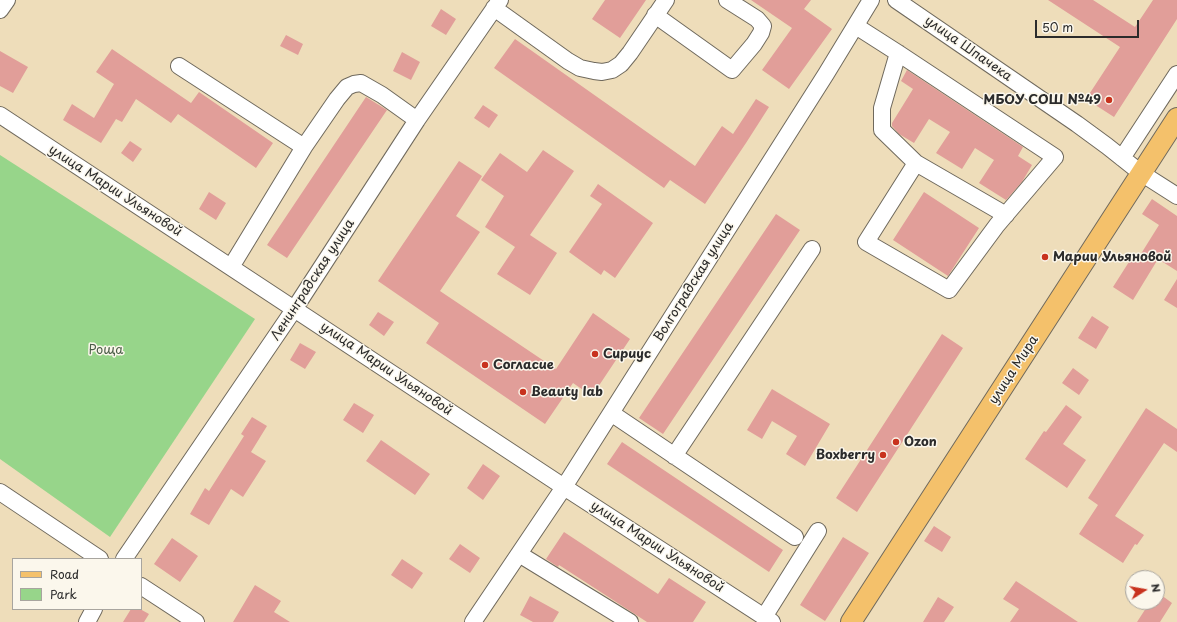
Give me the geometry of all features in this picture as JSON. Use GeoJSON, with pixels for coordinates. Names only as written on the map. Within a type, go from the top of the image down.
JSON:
{"type":"FeatureCollection","features":[{"type":"Feature","properties":{"kind":"main road","name":"улица Мира"},"geometry":{"type":"LineString","coordinates":[[852,622],[1177,118]]}},
{"type":"Feature","properties":{"kind":"street"},"geometry":{"type":"LineString","coordinates":[[0,10],[7,0]]}},
{"type":"Feature","properties":{"kind":"street"},"geometry":{"type":"LineString","coordinates":[[497,4],[568,61],[580,68],[594,71],[612,70],[621,64],[666,0]]}},
{"type":"Feature","properties":{"kind":"street"},"geometry":{"type":"LineString","coordinates":[[655,15],[732,70],[754,44],[761,32],[762,26],[757,18],[727,0]]}},
{"type":"Feature","properties":{"kind":"street","name":"Волгоградская улица"},"geometry":{"type":"LineString","coordinates":[[473,622],[564,487],[871,0]]}},
{"type":"Feature","properties":{"kind":"street","name":"улица Шпачека"},"geometry":{"type":"LineString","coordinates":[[896,0],[1077,124],[1141,173],[1177,196]]}},
{"type":"Feature","properties":{"kind":"street","name":"Ленинградская улица"},"geometry":{"type":"LineString","coordinates":[[125,558],[295,308],[417,120],[497,4]]}},
{"type":"Feature","properties":{"kind":"street"},"geometry":{"type":"LineString","coordinates":[[856,25],[1055,157],[1006,215],[949,290],[866,242],[916,163]]}},
{"type":"Feature","properties":{"kind":"street"},"geometry":{"type":"LineString","coordinates":[[898,53],[882,108],[882,130],[916,163],[959,195],[1006,215]]}},
{"type":"Feature","properties":{"kind":"street"},"geometry":{"type":"LineString","coordinates":[[179,66],[304,147]]}},
{"type":"Feature","properties":{"kind":"street"},"geometry":{"type":"LineString","coordinates":[[1122,158],[1177,74]]}},
{"type":"Feature","properties":{"kind":"street"},"geometry":{"type":"LineString","coordinates":[[231,267],[304,147],[347,87],[361,83],[382,95],[417,120]]}},
{"type":"Feature","properties":{"kind":"street","name":"улица Марии Ульяновой"},"geometry":{"type":"LineString","coordinates":[[0,115],[295,308],[564,487],[768,619]]}},
{"type":"Feature","properties":{"kind":"street"},"geometry":{"type":"LineString","coordinates":[[674,456],[812,249]]}},
{"type":"Feature","properties":{"kind":"street"},"geometry":{"type":"LineString","coordinates":[[611,413],[795,537]]}},
{"type":"Feature","properties":{"kind":"street"},"geometry":{"type":"LineString","coordinates":[[0,492],[99,558]]}},
{"type":"Feature","properties":{"kind":"street"},"geometry":{"type":"LineString","coordinates":[[768,619],[818,531]]}},
{"type":"Feature","properties":{"kind":"street"},"geometry":{"type":"LineString","coordinates":[[519,554],[630,622]]}},
{"type":"Feature","properties":{"kind":"street"},"geometry":{"type":"LineString","coordinates":[[142,587],[196,622]]}},
{"type":"Feature","properties":{"kind":"street"},"geometry":{"type":"LineString","coordinates":[[87,622],[93,610]]}},
{"type":"Feature","properties":{"kind":"green space","name":"Роща"},"geometry":{"type":"Polygon","coordinates":[[[0,155],[255,319],[110,537],[0,459],[0,155]]]}},
{"type":"Feature","properties":{"kind":"building"},"geometry":{"type":"Polygon","coordinates":[[[605,0],[646,0],[620,38],[592,19],[605,0]]]}},
{"type":"Feature","properties":{"kind":"building"},"geometry":{"type":"Polygon","coordinates":[[[751,0],[811,0],[804,9],[832,29],[789,89],[762,70],[792,28],[751,0]]]}},
{"type":"Feature","properties":{"kind":"building"},"geometry":{"type":"Polygon","coordinates":[[[1048,0],[1093,0],[1135,27],[1153,0],[1177,0],[1177,19],[1114,117],[1086,99],[1120,47],[1048,0]]]}},
{"type":"Feature","properties":{"kind":"building"},"geometry":{"type":"Polygon","coordinates":[[[441,9],[456,19],[446,35],[431,26],[441,9]]]}},
{"type":"Feature","properties":{"kind":"building"},"geometry":{"type":"Polygon","coordinates":[[[286,35],[303,44],[298,55],[280,46],[286,35]]]}},
{"type":"Feature","properties":{"kind":"building"},"geometry":{"type":"Polygon","coordinates":[[[515,39],[695,166],[722,126],[733,134],[756,99],[769,107],[705,204],[670,180],[664,188],[494,68],[515,39]]]}},
{"type":"Feature","properties":{"kind":"building"},"geometry":{"type":"Polygon","coordinates":[[[112,49],[191,103],[199,92],[273,143],[256,168],[178,114],[171,123],[136,99],[122,122],[116,119],[101,143],[63,120],[72,104],[94,118],[114,84],[96,72],[112,49]]]}},
{"type":"Feature","properties":{"kind":"building"},"geometry":{"type":"Polygon","coordinates":[[[0,51],[28,67],[13,93],[0,86],[0,51]]]}},
{"type":"Feature","properties":{"kind":"building"},"geometry":{"type":"Polygon","coordinates":[[[402,52],[420,62],[411,80],[393,71],[402,52]]]}},
{"type":"Feature","properties":{"kind":"building"},"geometry":{"type":"Polygon","coordinates":[[[907,70],[1023,147],[1018,156],[1032,165],[1022,182],[1006,200],[979,183],[994,160],[975,148],[962,169],[936,153],[950,132],[929,119],[914,143],[899,134],[892,126],[892,123],[913,89],[901,81],[907,70]]]}},
{"type":"Feature","properties":{"kind":"building"},"geometry":{"type":"Polygon","coordinates":[[[366,97],[387,110],[287,258],[267,245],[366,97]]]}},
{"type":"Feature","properties":{"kind":"building"},"geometry":{"type":"Polygon","coordinates":[[[483,105],[498,115],[489,128],[474,118],[483,105]]]}},
{"type":"Feature","properties":{"kind":"building"},"geometry":{"type":"Polygon","coordinates":[[[130,141],[142,149],[133,162],[121,153],[130,141]]]}},
{"type":"Feature","properties":{"kind":"building"},"geometry":{"type":"Polygon","coordinates":[[[543,150],[574,171],[530,235],[557,253],[530,295],[497,274],[515,247],[485,227],[504,196],[481,180],[500,153],[527,172],[543,150]]]}},
{"type":"Feature","properties":{"kind":"building"},"geometry":{"type":"Polygon","coordinates":[[[459,161],[482,176],[456,216],[480,232],[440,291],[556,369],[593,313],[630,339],[592,396],[573,383],[545,424],[426,343],[439,323],[378,281],[459,161]]]}},
{"type":"Feature","properties":{"kind":"building"},"geometry":{"type":"Polygon","coordinates":[[[598,184],[653,223],[615,278],[604,270],[601,275],[569,252],[602,204],[590,196],[598,184]]]}},
{"type":"Feature","properties":{"kind":"building"},"geometry":{"type":"Polygon","coordinates":[[[209,192],[226,203],[216,220],[199,209],[209,192]]]}},
{"type":"Feature","properties":{"kind":"building"},"geometry":{"type":"Polygon","coordinates":[[[924,192],[979,228],[948,276],[893,240],[924,192]]]}},
{"type":"Feature","properties":{"kind":"building"},"geometry":{"type":"Polygon","coordinates":[[[1152,199],[1177,216],[1177,271],[1158,259],[1133,300],[1113,287],[1134,254],[1139,257],[1159,225],[1142,214],[1152,199]]]}},
{"type":"Feature","properties":{"kind":"building"},"geometry":{"type":"Polygon","coordinates":[[[776,214],[800,230],[663,434],[639,418],[776,214]]]}},
{"type":"Feature","properties":{"kind":"building"},"geometry":{"type":"Polygon","coordinates":[[[1177,279],[1177,308],[1164,300],[1177,279]]]}},
{"type":"Feature","properties":{"kind":"building"},"geometry":{"type":"Polygon","coordinates":[[[378,312],[394,322],[384,336],[369,325],[378,312]]]}},
{"type":"Feature","properties":{"kind":"building"},"geometry":{"type":"Polygon","coordinates":[[[1092,316],[1109,327],[1096,349],[1078,338],[1092,316]]]}},
{"type":"Feature","properties":{"kind":"building"},"geometry":{"type":"Polygon","coordinates":[[[942,334],[963,348],[857,512],[836,498],[942,334]]]}},
{"type":"Feature","properties":{"kind":"building"},"geometry":{"type":"Polygon","coordinates":[[[300,343],[316,352],[305,369],[290,360],[300,343]]]}},
{"type":"Feature","properties":{"kind":"building"},"geometry":{"type":"Polygon","coordinates":[[[1073,368],[1089,380],[1079,395],[1062,383],[1073,368]]]}},
{"type":"Feature","properties":{"kind":"building"},"geometry":{"type":"Polygon","coordinates":[[[772,389],[830,424],[805,466],[786,454],[797,436],[772,421],[762,439],[747,430],[772,389]]]}},
{"type":"Feature","properties":{"kind":"building"},"geometry":{"type":"Polygon","coordinates":[[[354,403],[374,415],[363,433],[343,420],[354,403]]]}},
{"type":"Feature","properties":{"kind":"building"},"geometry":{"type":"Polygon","coordinates":[[[1066,405],[1082,417],[1063,444],[1086,460],[1067,488],[1025,459],[1044,431],[1046,432],[1066,405]]]}},
{"type":"Feature","properties":{"kind":"building"},"geometry":{"type":"Polygon","coordinates":[[[1146,408],[1177,429],[1177,452],[1164,443],[1115,516],[1144,535],[1137,545],[1135,544],[1123,563],[1079,534],[1098,505],[1088,498],[1146,408]]]}},
{"type":"Feature","properties":{"kind":"building"},"geometry":{"type":"Polygon","coordinates":[[[252,417],[267,426],[251,452],[266,461],[243,497],[231,489],[209,525],[190,514],[205,488],[209,491],[244,436],[241,434],[252,417]]]}},
{"type":"Feature","properties":{"kind":"building"},"geometry":{"type":"Polygon","coordinates":[[[381,440],[430,474],[415,495],[366,461],[381,440]]]}},
{"type":"Feature","properties":{"kind":"building"},"geometry":{"type":"Polygon","coordinates":[[[622,442],[783,550],[769,572],[607,464],[622,442]]]}},
{"type":"Feature","properties":{"kind":"building"},"geometry":{"type":"Polygon","coordinates":[[[483,464],[500,476],[483,500],[467,488],[483,464]]]}},
{"type":"Feature","properties":{"kind":"building"},"geometry":{"type":"Polygon","coordinates":[[[934,526],[951,537],[942,552],[924,541],[934,526]]]}},
{"type":"Feature","properties":{"kind":"building"},"geometry":{"type":"Polygon","coordinates":[[[564,532],[658,594],[669,578],[706,602],[693,622],[647,622],[559,565],[558,567],[546,559],[564,532]]]}},
{"type":"Feature","properties":{"kind":"building"},"geometry":{"type":"Polygon","coordinates":[[[843,537],[869,553],[825,621],[800,605],[843,537]]]}},
{"type":"Feature","properties":{"kind":"building"},"geometry":{"type":"Polygon","coordinates":[[[172,538],[198,556],[180,582],[154,564],[172,538]]]}},
{"type":"Feature","properties":{"kind":"building"},"geometry":{"type":"Polygon","coordinates":[[[460,544],[480,558],[470,573],[449,559],[460,544]]]}},
{"type":"Feature","properties":{"kind":"building"},"geometry":{"type":"Polygon","coordinates":[[[402,559],[423,573],[412,589],[391,575],[402,559]]]}},
{"type":"Feature","properties":{"kind":"building"},"geometry":{"type":"Polygon","coordinates":[[[1016,581],[1078,622],[1010,622],[1019,609],[1003,599],[1016,581]]]}},
{"type":"Feature","properties":{"kind":"building"},"geometry":{"type":"Polygon","coordinates":[[[255,585],[281,601],[274,612],[290,622],[233,622],[255,585]]]}},
{"type":"Feature","properties":{"kind":"building"},"geometry":{"type":"Polygon","coordinates":[[[530,596],[559,612],[553,622],[533,622],[520,615],[530,596]]]}},
{"type":"Feature","properties":{"kind":"building"},"geometry":{"type":"Polygon","coordinates":[[[938,597],[954,607],[944,622],[923,622],[938,597]]]}},
{"type":"Feature","properties":{"kind":"building"},"geometry":{"type":"Polygon","coordinates":[[[1165,598],[1172,603],[1160,622],[1137,622],[1145,610],[1165,610],[1165,598]]]}},
{"type":"Feature","properties":{"kind":"building"},"geometry":{"type":"Polygon","coordinates":[[[130,610],[142,610],[149,614],[144,622],[123,622],[130,610]]]}},
{"type":"Feature","properties":{"kind":"place","name":"МБОУ СОШ №49"},"geometry":{"type":"Point","coordinates":[1109,100]}},
{"type":"Feature","properties":{"kind":"place","name":"Марии Ульяновой"},"geometry":{"type":"Point","coordinates":[1045,257]}},
{"type":"Feature","properties":{"kind":"place","name":"Сириус"},"geometry":{"type":"Point","coordinates":[595,354]}},
{"type":"Feature","properties":{"kind":"place","name":"Согласие"},"geometry":{"type":"Point","coordinates":[485,365]}},
{"type":"Feature","properties":{"kind":"place","name":"Beauty lab"},"geometry":{"type":"Point","coordinates":[523,392]}},
{"type":"Feature","properties":{"kind":"place","name":"Ozon"},"geometry":{"type":"Point","coordinates":[896,442]}},
{"type":"Feature","properties":{"kind":"place","name":"Boxberry"},"geometry":{"type":"Point","coordinates":[883,455]}}]}
